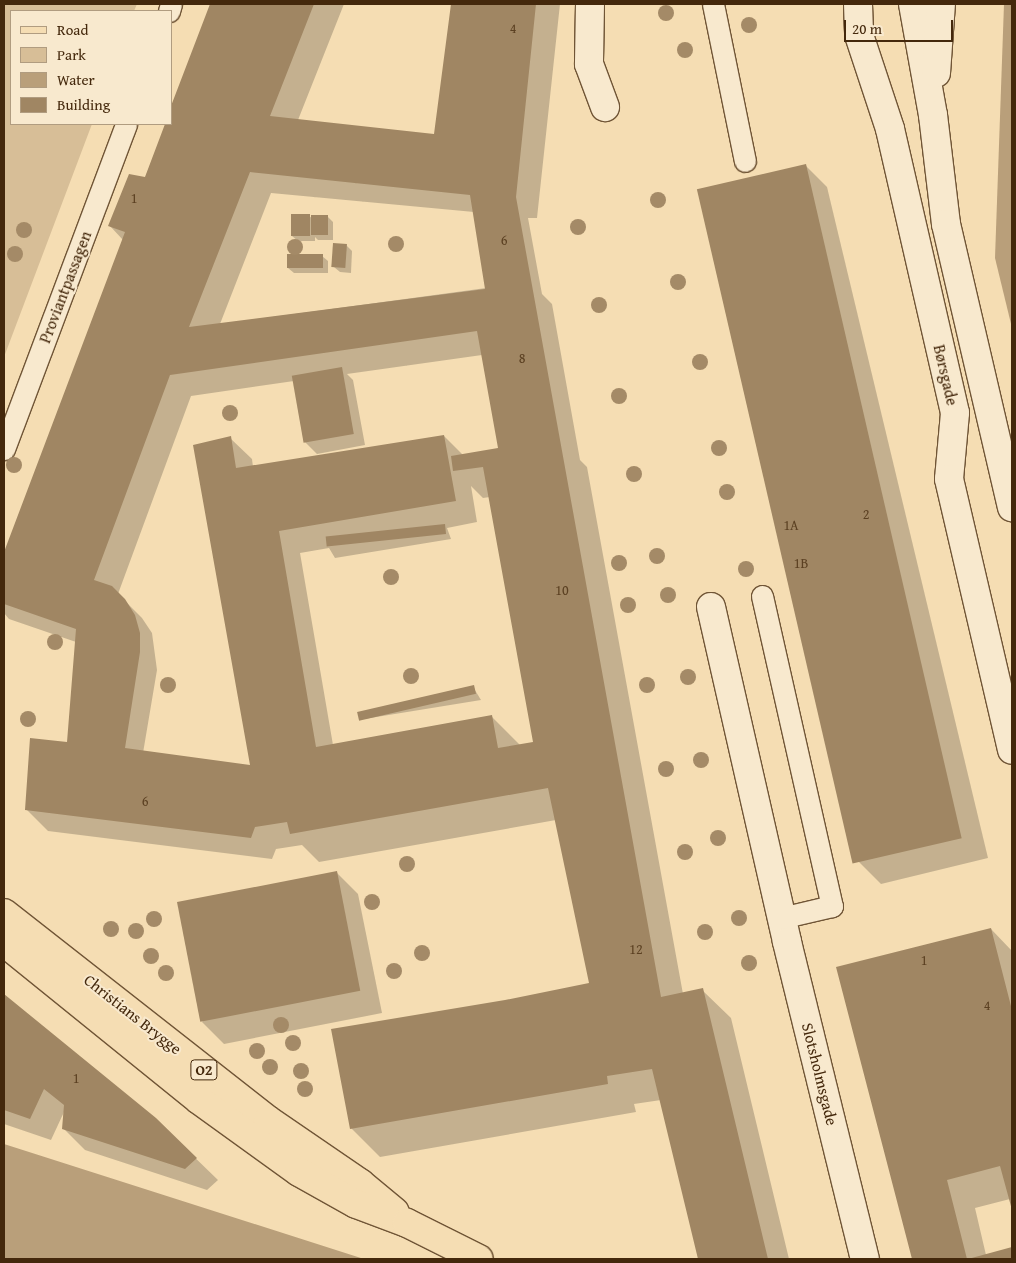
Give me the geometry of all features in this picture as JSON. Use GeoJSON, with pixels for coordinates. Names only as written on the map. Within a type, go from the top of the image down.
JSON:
{"type":"FeatureCollection","features":[{"type":"Feature","properties":{"kind":"main road","name":"Christians Brygge"},"geometry":{"type":"LineString","coordinates":[[4,913],[268,1120],[360,1183],[407,1223]]}},
{"type":"Feature","properties":{"kind":"main road","name":"Christians Brygge"},"geometry":{"type":"LineString","coordinates":[[4,942],[199,1100],[263,1147],[337,1195],[369,1210],[407,1223],[479,1259]]}},
{"type":"Feature","properties":{"kind":"street"},"geometry":{"type":"LineString","coordinates":[[590,4],[589,64],[605,107]]}},
{"type":"Feature","properties":{"kind":"street"},"geometry":{"type":"LineString","coordinates":[[589,64],[609,4]]}},
{"type":"Feature","properties":{"kind":"street","name":"Børsgade"},"geometry":{"type":"LineString","coordinates":[[858,4],[860,35],[890,129],[955,414],[950,480],[1004,665],[1012,750]]}},
{"type":"Feature","properties":{"kind":"street"},"geometry":{"type":"LineString","coordinates":[[913,4],[933,115],[946,224],[1012,508]]}},
{"type":"Feature","properties":{"kind":"street"},"geometry":{"type":"LineString","coordinates":[[933,115],[940,4]]}},
{"type":"Feature","properties":{"kind":"street","name":"Slotsholmsgade"},"geometry":{"type":"LineString","coordinates":[[711,607],[774,889],[865,1259]]}},
{"type":"Feature","properties":{"kind":"lane"},"geometry":{"type":"LineString","coordinates":[[714,4],[745,161]]}},
{"type":"Feature","properties":{"kind":"lane","name":"Proviantpassagen"},"geometry":{"type":"LineString","coordinates":[[4,449],[126,125]]}},
{"type":"Feature","properties":{"kind":"lane"},"geometry":{"type":"LineString","coordinates":[[762,596],[832,906],[781,918]]}},
{"type":"Feature","properties":{"kind":"green space"},"geometry":{"type":"Polygon","coordinates":[[[4,4],[137,4],[134,10],[10,10],[10,125],[92,125],[4,357],[4,4]]]}},
{"type":"Feature","properties":{"kind":"water"},"geometry":{"type":"Polygon","coordinates":[[[1004,4],[1012,4],[1012,328],[995,258],[1004,4]]]}},
{"type":"Feature","properties":{"kind":"water"},"geometry":{"type":"Polygon","coordinates":[[[4,1144],[364,1259],[4,1259],[4,1144]]]}},
{"type":"Feature","properties":{"kind":"building"},"geometry":{"type":"Polygon","coordinates":[[[210,4],[314,4],[270,116],[434,134],[451,4],[536,4],[516,197],[661,997],[703,988],[768,1259],[698,1259],[652,1069],[607,1076],[608,1084],[350,1129],[331,1029],[505,1000],[589,983],[548,788],[290,834],[287,822],[255,827],[251,838],[25,810],[30,738],[67,742],[76,629],[4,604],[4,552],[125,232],[108,226],[129,174],[145,177],[165,125],[172,125],[172,103],[210,4]],[[250,172],[189,327],[485,289],[470,195],[250,172]],[[477,331],[170,375],[94,580],[112,586],[125,599],[135,615],[140,633],[140,652],[125,748],[250,765],[193,445],[231,436],[236,468],[444,435],[456,501],[279,531],[316,747],[492,715],[498,748],[533,742],[483,467],[453,471],[451,456],[498,448],[477,331]]]}},
{"type":"Feature","properties":{"kind":"building"},"geometry":{"type":"Polygon","coordinates":[[[806,164],[962,838],[853,863],[697,189],[806,164]]]}},
{"type":"Feature","properties":{"kind":"building"},"geometry":{"type":"Polygon","coordinates":[[[291,214],[310,214],[310,236],[291,236],[291,214]]]}},
{"type":"Feature","properties":{"kind":"building"},"geometry":{"type":"Polygon","coordinates":[[[291,214],[310,214],[310,236],[291,236],[291,214]]]}},
{"type":"Feature","properties":{"kind":"building"},"geometry":{"type":"Polygon","coordinates":[[[333,243],[347,244],[345,268],[331,267],[333,243]]]}},
{"type":"Feature","properties":{"kind":"building"},"geometry":{"type":"Polygon","coordinates":[[[287,254],[323,254],[323,268],[287,268],[287,254]]]}},
{"type":"Feature","properties":{"kind":"building"},"geometry":{"type":"Polygon","coordinates":[[[342,367],[354,434],[304,443],[292,376],[342,367]]]}},
{"type":"Feature","properties":{"kind":"building"},"geometry":{"type":"Polygon","coordinates":[[[445,524],[446,534],[327,546],[326,537],[445,524]]]}},
{"type":"Feature","properties":{"kind":"building"},"geometry":{"type":"Polygon","coordinates":[[[474,685],[476,694],[359,721],[357,712],[474,685]]]}},
{"type":"Feature","properties":{"kind":"building"},"geometry":{"type":"Polygon","coordinates":[[[337,871],[360,991],[200,1022],[177,902],[337,871]]]}},
{"type":"Feature","properties":{"kind":"building"},"geometry":{"type":"Polygon","coordinates":[[[991,928],[1012,1010],[1012,1210],[1000,1166],[947,1180],[967,1259],[912,1259],[836,967],[991,928]]]}},
{"type":"Feature","properties":{"kind":"building"},"geometry":{"type":"Polygon","coordinates":[[[4,994],[156,1118],[197,1158],[185,1169],[62,1129],[64,1105],[44,1089],[30,1119],[4,1110],[4,994]]]}},
{"type":"Feature","properties":{"kind":"building"},"geometry":{"type":"Polygon","coordinates":[[[1012,1247],[1012,1259],[968,1259],[1012,1247]]]}}]}
